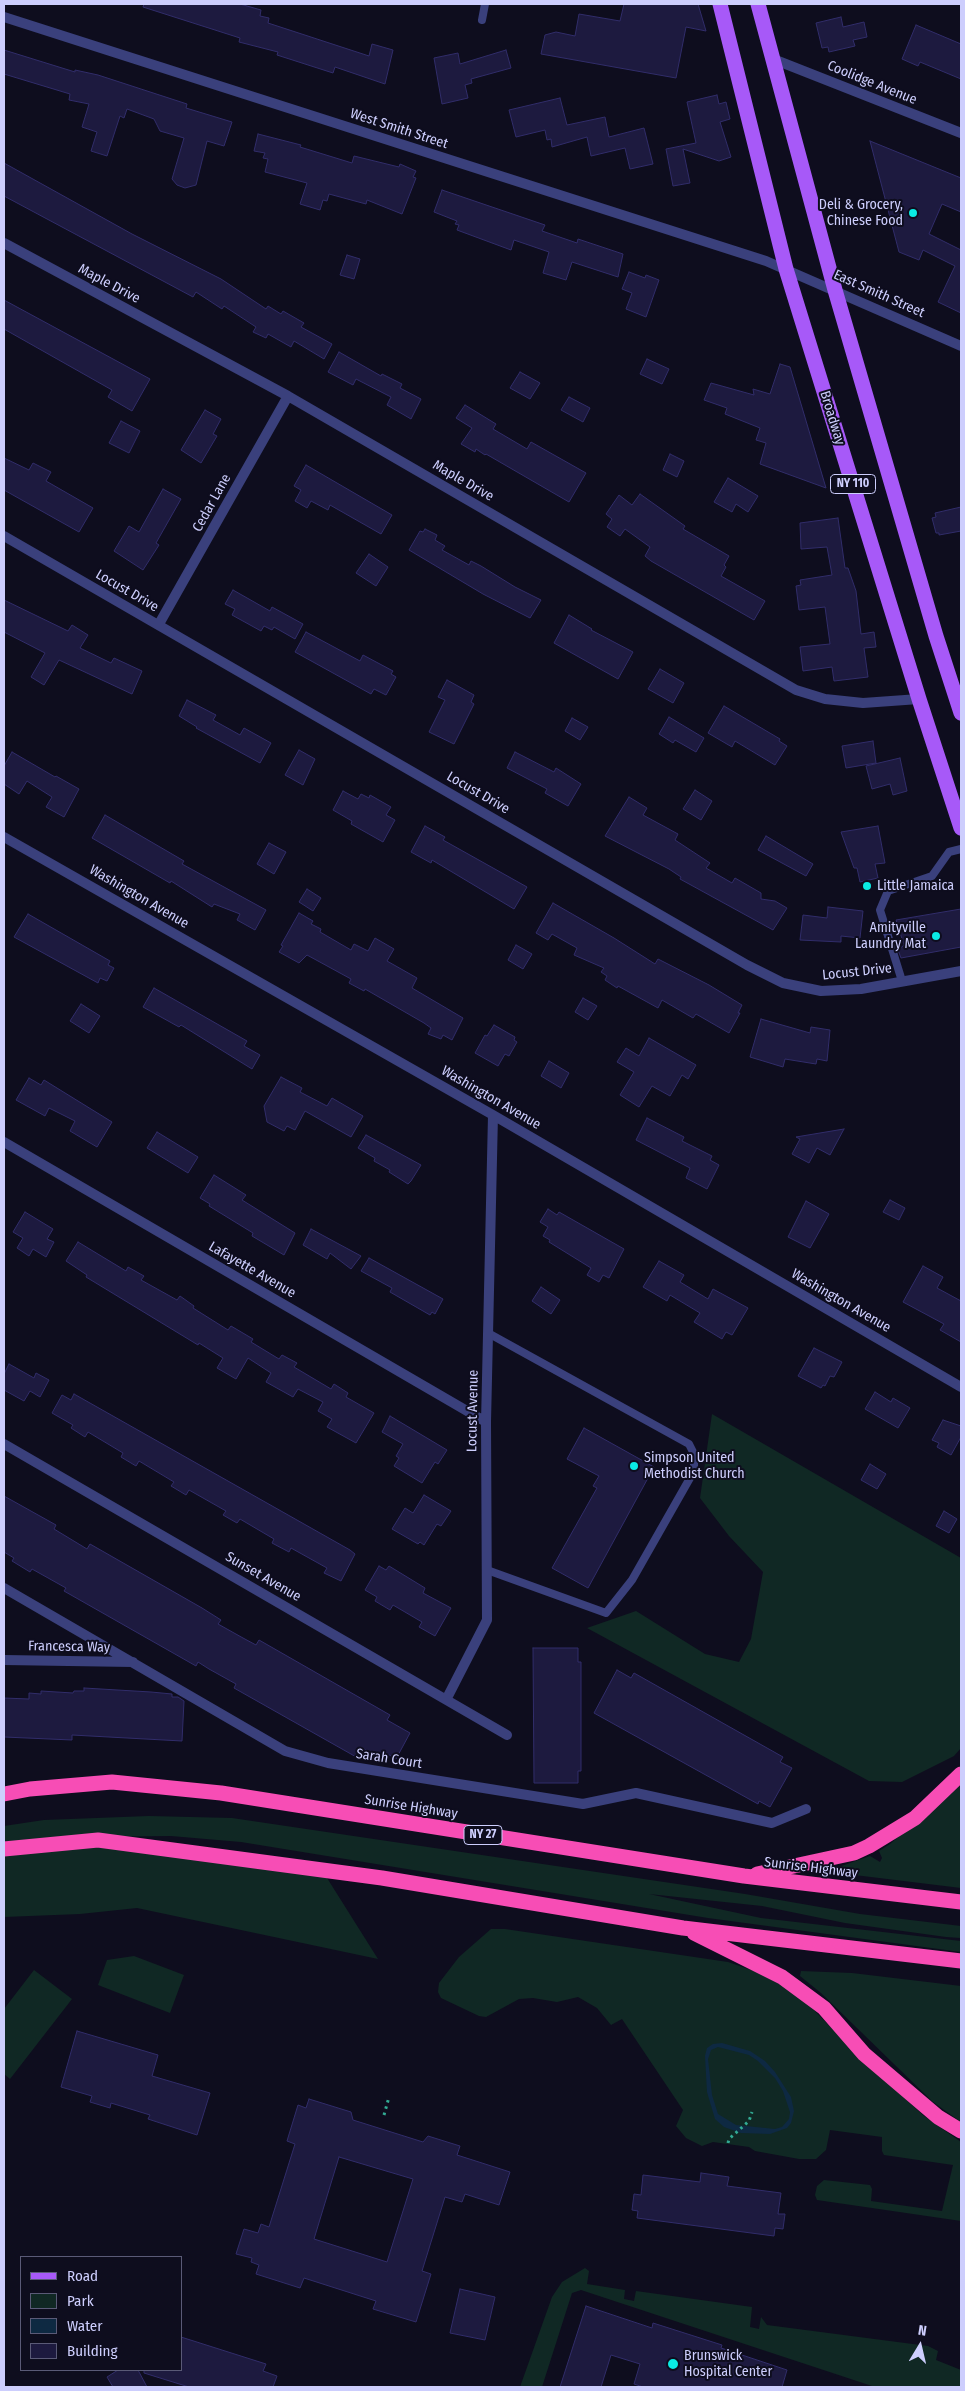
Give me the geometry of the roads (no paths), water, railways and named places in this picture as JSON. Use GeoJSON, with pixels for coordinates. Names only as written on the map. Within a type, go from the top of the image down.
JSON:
{"type":"FeatureCollection","features":[{"type":"Feature","properties":{"kind":"highway"},"geometry":{"type":"LineString","coordinates":[[744,1876],[854,1853],[915,1818],[961,1774]]}},
{"type":"Feature","properties":{"kind":"highway","name":"Sunrise Highway"},"geometry":{"type":"LineString","coordinates":[[4,1794],[30,1789],[112,1782],[221,1793],[744,1876],[961,1902]]}},
{"type":"Feature","properties":{"kind":"highway"},"geometry":{"type":"LineString","coordinates":[[4,1849],[98,1840],[382,1878],[683,1928],[961,1961]]}},
{"type":"Feature","properties":{"kind":"highway"},"geometry":{"type":"LineString","coordinates":[[683,1928],[782,1976],[824,2008],[864,2054],[938,2117],[961,2131]]}},
{"type":"Feature","properties":{"kind":"main road","name":"Broadway"},"geometry":{"type":"LineString","coordinates":[[720,4],[786,268],[918,699],[961,828]]}},
{"type":"Feature","properties":{"kind":"main road","name":"NY 110"},"geometry":{"type":"LineString","coordinates":[[758,4],[835,290],[961,714]]}},
{"type":"Feature","properties":{"kind":"street","name":"West Smith Street"},"geometry":{"type":"LineString","coordinates":[[4,16],[786,268]]}},
{"type":"Feature","properties":{"kind":"street","name":"Coolidge Avenue"},"geometry":{"type":"LineString","coordinates":[[773,59],[961,133]]}},
{"type":"Feature","properties":{"kind":"street","name":"Maple Drive"},"geometry":{"type":"LineString","coordinates":[[4,243],[288,396],[796,690],[825,699],[863,703],[918,699]]}},
{"type":"Feature","properties":{"kind":"street","name":"East Smith Street"},"geometry":{"type":"LineString","coordinates":[[786,268],[961,346]]}},
{"type":"Feature","properties":{"kind":"street","name":"Cedar Lane"},"geometry":{"type":"LineString","coordinates":[[159,624],[288,396]]}},
{"type":"Feature","properties":{"kind":"street","name":"Locust Drive"},"geometry":{"type":"LineString","coordinates":[[4,536],[747,965],[783,983],[821,991],[861,989],[961,971]]}},
{"type":"Feature","properties":{"kind":"street","name":"Washington Avenue"},"geometry":{"type":"LineString","coordinates":[[4,837],[493,1115],[961,1388]]}},
{"type":"Feature","properties":{"kind":"street","name":"Locust Avenue"},"geometry":{"type":"LineString","coordinates":[[447,1698],[486,1620],[486,1422],[493,1115]]}},
{"type":"Feature","properties":{"kind":"street","name":"Lafayette Avenue"},"geometry":{"type":"LineString","coordinates":[[4,1142],[486,1422]]}},
{"type":"Feature","properties":{"kind":"street","name":"Sunset Avenue"},"geometry":{"type":"LineString","coordinates":[[4,1444],[447,1698],[507,1735]]}},
{"type":"Feature","properties":{"kind":"street","name":"Sarah Court"},"geometry":{"type":"LineString","coordinates":[[4,1588],[285,1751],[328,1763],[584,1804],[636,1793],[772,1823],[806,1809]]}},
{"type":"Feature","properties":{"kind":"street","name":"Francesca Way"},"geometry":{"type":"LineString","coordinates":[[4,1660],[134,1662]]}},
{"type":"Feature","properties":{"kind":"lane"},"geometry":{"type":"LineString","coordinates":[[482,20],[485,4]]}},
{"type":"Feature","properties":{"kind":"lane"},"geometry":{"type":"LineString","coordinates":[[902,982],[880,910],[888,890],[932,876],[948,852],[961,849]]}},
{"type":"Feature","properties":{"kind":"lane"},"geometry":{"type":"LineString","coordinates":[[487,1570],[606,1613],[632,1580],[694,1471],[694,1454],[689,1444],[488,1332]]}},
{"type":"Feature","properties":{"kind":"water"},"geometry":{"type":"Polygon","coordinates":[[[722,2043],[750,2051],[765,2061],[775,2072],[791,2097],[794,2111],[791,2123],[787,2128],[770,2134],[741,2133],[724,2127],[715,2119],[707,2092],[705,2056],[707,2048],[713,2044],[722,2043]],[[718,2047],[711,2050],[708,2059],[712,2095],[718,2114],[736,2125],[775,2129],[782,2127],[789,2119],[790,2112],[783,2091],[775,2078],[749,2055],[718,2047]]]}},
{"type":"Feature","properties":{"kind":"place","name":"Deli & Grocery, Chinese Food"},"geometry":{"type":"Point","coordinates":[913,213]}},
{"type":"Feature","properties":{"kind":"place","name":"Little Jamaica"},"geometry":{"type":"Point","coordinates":[867,886]}},
{"type":"Feature","properties":{"kind":"place","name":"Amityville Laundry Mat"},"geometry":{"type":"Point","coordinates":[936,936]}},
{"type":"Feature","properties":{"kind":"place","name":"Simpson United Methodist Church"},"geometry":{"type":"Point","coordinates":[634,1466]}},
{"type":"Feature","properties":{"kind":"place","name":"Brunswick Hospital Center"},"geometry":{"type":"Point","coordinates":[673,2364]}}]}
